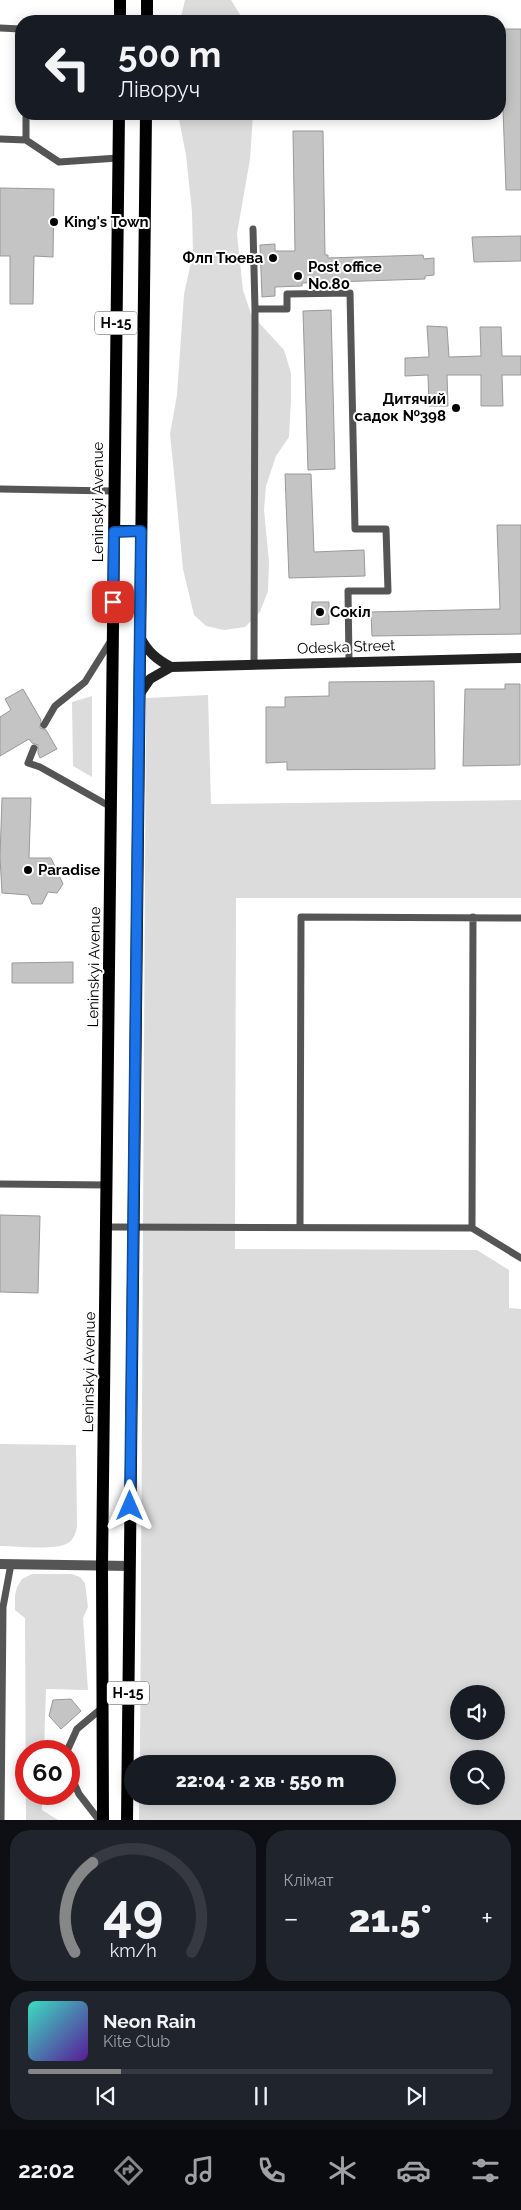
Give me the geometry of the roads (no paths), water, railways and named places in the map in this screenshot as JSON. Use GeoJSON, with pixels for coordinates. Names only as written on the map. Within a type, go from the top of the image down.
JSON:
{"type":"FeatureCollection","features":[{"type":"Feature","properties":{"kind":"main road"},"geometry":{"type":"LineString","coordinates":[[120,0],[120,15]]}},
{"type":"Feature","properties":{"kind":"main road"},"geometry":{"type":"LineString","coordinates":[[147,0],[147,15]]}},
{"type":"Feature","properties":{"kind":"main road","name":"Leninskyi Avenue"},"geometry":{"type":"LineString","coordinates":[[103,1820],[102,1566],[108,1185],[113,491],[118,120]]}},
{"type":"Feature","properties":{"kind":"main road","name":"Н-15"},"geometry":{"type":"LineString","coordinates":[[127,1820],[132,1227],[146,120]]}},
{"type":"Feature","properties":{"kind":"main road"},"geometry":{"type":"LineString","coordinates":[[114,532],[141,531]]}},
{"type":"Feature","properties":{"kind":"street"},"geometry":{"type":"LineString","coordinates":[[140,636],[148,651],[158,660],[171,667]]}},
{"type":"Feature","properties":{"kind":"street","name":"Odeska Street"},"geometry":{"type":"LineString","coordinates":[[139,695],[150,679],[171,667],[521,658]]}},
{"type":"Feature","properties":{"kind":"street"},"geometry":{"type":"LineString","coordinates":[[5,1564],[130,1566]]}},
{"type":"Feature","properties":{"kind":"lane"},"geometry":{"type":"LineString","coordinates":[[0,28],[15,28]]}},
{"type":"Feature","properties":{"kind":"lane"},"geometry":{"type":"LineString","coordinates":[[26,120],[26,140]]}},
{"type":"Feature","properties":{"kind":"lane"},"geometry":{"type":"LineString","coordinates":[[0,139],[26,140],[58,162],[118,158]]}},
{"type":"Feature","properties":{"kind":"lane"},"geometry":{"type":"LineString","coordinates":[[252,229],[255,310],[254,665]]}},
{"type":"Feature","properties":{"kind":"lane"},"geometry":{"type":"LineString","coordinates":[[255,310],[287,309],[287,294],[350,293],[355,529],[386,528],[388,591],[348,591],[349,661]]}},
{"type":"Feature","properties":{"kind":"lane"},"geometry":{"type":"LineString","coordinates":[[0,489],[113,491]]}},
{"type":"Feature","properties":{"kind":"lane"},"geometry":{"type":"LineString","coordinates":[[44,725],[55,706],[85,682],[113,637]]}},
{"type":"Feature","properties":{"kind":"lane"},"geometry":{"type":"LineString","coordinates":[[34,748],[28,763],[40,767],[111,807]]}},
{"type":"Feature","properties":{"kind":"lane"},"geometry":{"type":"LineString","coordinates":[[300,1228],[301,917],[521,918]]}},
{"type":"Feature","properties":{"kind":"lane"},"geometry":{"type":"LineString","coordinates":[[472,1228],[473,917]]}},
{"type":"Feature","properties":{"kind":"lane"},"geometry":{"type":"LineString","coordinates":[[0,1184],[108,1185]]}},
{"type":"Feature","properties":{"kind":"lane"},"geometry":{"type":"LineString","coordinates":[[107,1227],[472,1228],[521,1258]]}},
{"type":"Feature","properties":{"kind":"lane"},"geometry":{"type":"LineString","coordinates":[[1,1820],[2,1607],[5,1564]]}},
{"type":"Feature","properties":{"kind":"lane"},"geometry":{"type":"LineString","coordinates":[[72,1740],[77,1729],[104,1706]]}},
{"type":"Feature","properties":{"kind":"lane"},"geometry":{"type":"LineString","coordinates":[[80,1794],[99,1820]]}},
{"type":"Feature","properties":{"kind":"place","name":"King's Town"},"geometry":{"type":"Point","coordinates":[54,222]}},
{"type":"Feature","properties":{"kind":"place","name":"Флп Тюева"},"geometry":{"type":"Point","coordinates":[273,258]}},
{"type":"Feature","properties":{"kind":"place","name":"Post office No.80"},"geometry":{"type":"Point","coordinates":[298,276]}},
{"type":"Feature","properties":{"kind":"place","name":"Дитячий садок №398"},"geometry":{"type":"Point","coordinates":[456,408]}},
{"type":"Feature","properties":{"kind":"place","name":"Сокіл"},"geometry":{"type":"Point","coordinates":[320,612]}},
{"type":"Feature","properties":{"kind":"place","name":"Paradise"},"geometry":{"type":"Point","coordinates":[28,870]}}]}
